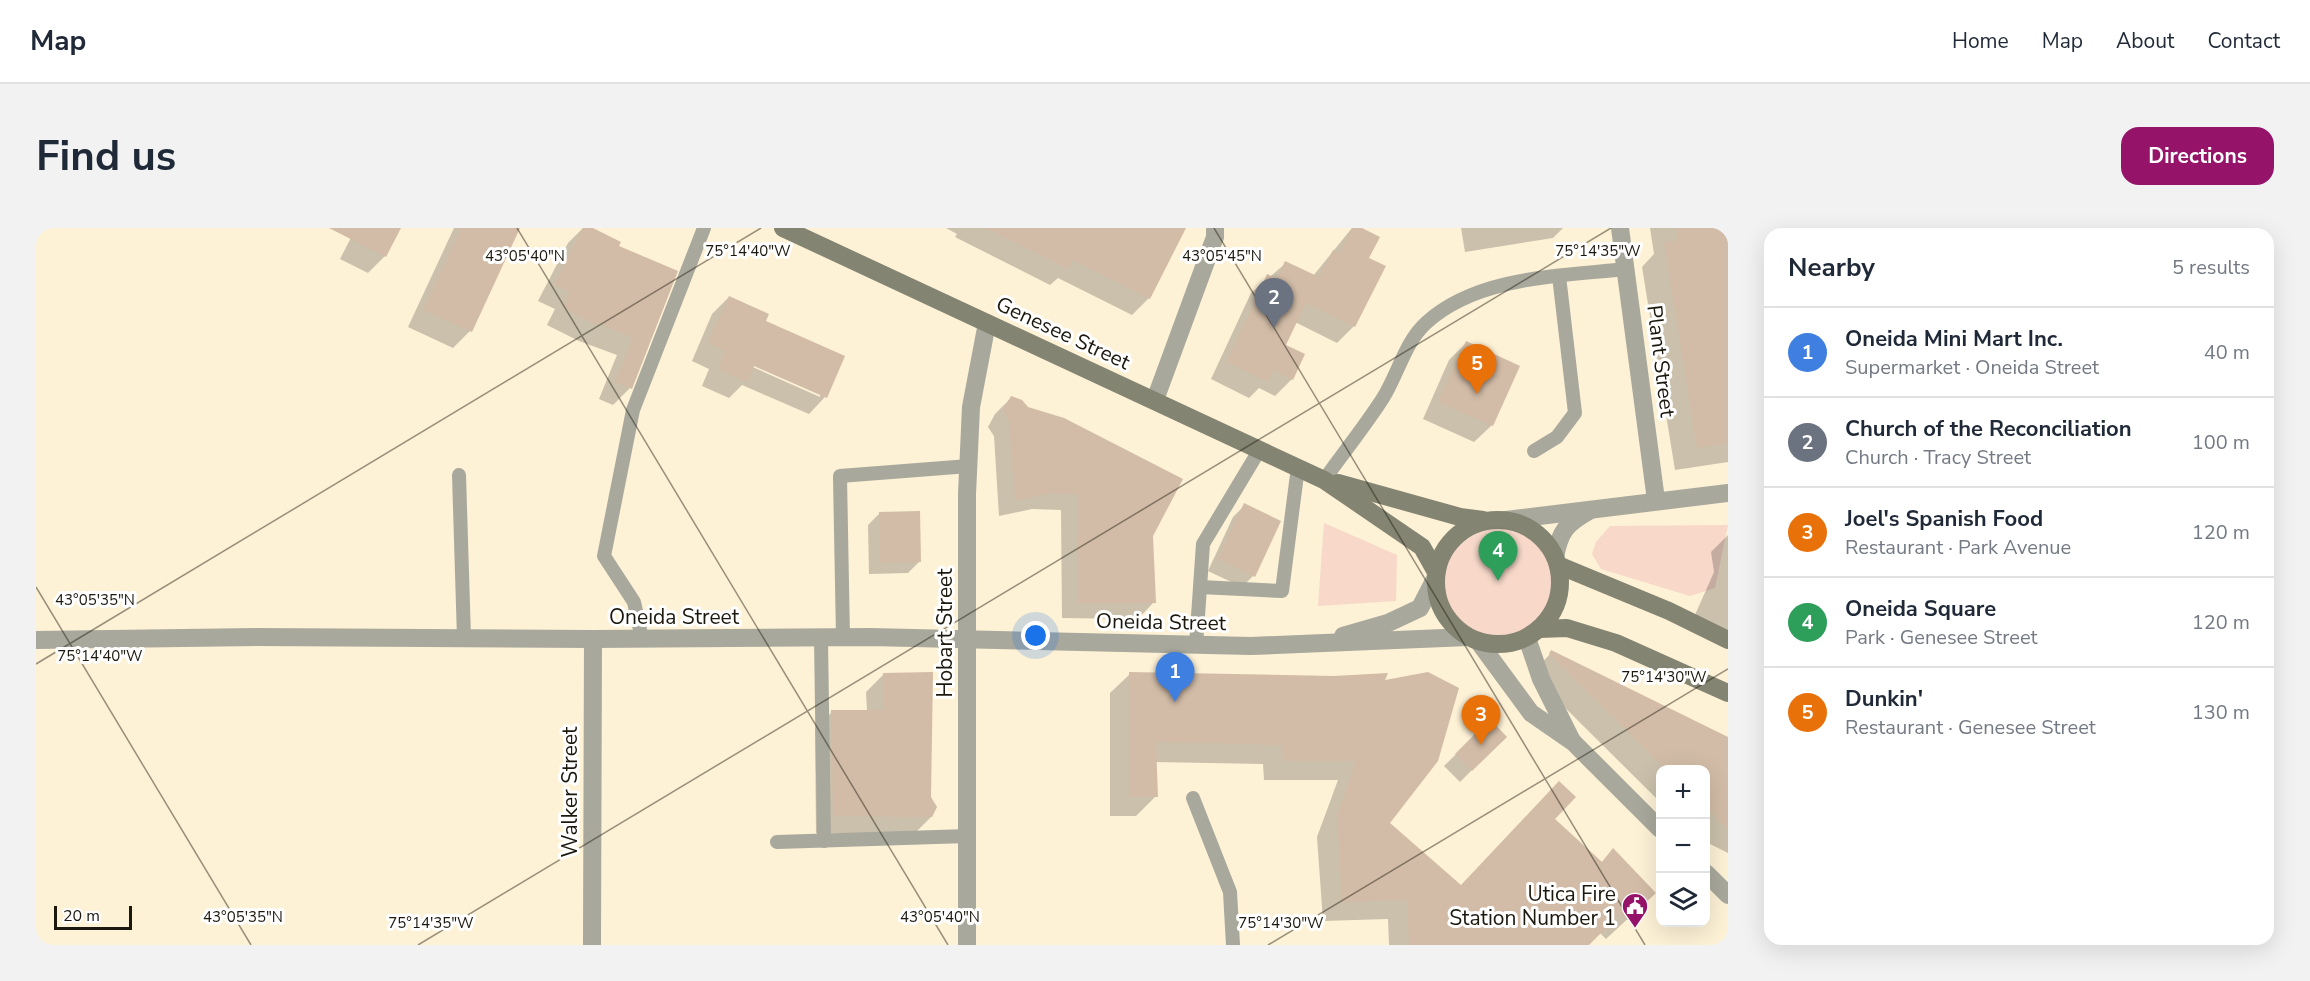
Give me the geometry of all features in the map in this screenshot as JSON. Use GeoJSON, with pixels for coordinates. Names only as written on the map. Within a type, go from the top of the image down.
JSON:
{"type":"FeatureCollection","features":[{"type":"Feature","properties":{"kind":"main road","name":"Genesee Street"},"geometry":{"type":"LineString","coordinates":[[783,228],[1324,480],[1422,547],[1436,575]]}},
{"type":"Feature","properties":{"kind":"main road","name":"Genesee Street"},"geometry":{"type":"LineString","coordinates":[[1324,480],[1460,517],[1484,521]]}},
{"type":"Feature","properties":{"kind":"main road"},"geometry":{"type":"LineString","coordinates":[[1533,633],[1551,616],[1558,600],[1560,583],[1557,561],[1544,539],[1526,526],[1506,519],[1484,521],[1467,527],[1452,539],[1442,554],[1436,575],[1437,597],[1454,627],[1473,639],[1494,645],[1511,643],[1533,633],[1567,627],[1616,643],[1728,693]]}},
{"type":"Feature","properties":{"kind":"main road"},"geometry":{"type":"LineString","coordinates":[[1557,561],[1728,640]]}},
{"type":"Feature","properties":{"kind":"street"},"geometry":{"type":"LineString","coordinates":[[1155,400],[1215,237],[1215,228]]}},
{"type":"Feature","properties":{"kind":"street","name":"Plant Street"},"geometry":{"type":"LineString","coordinates":[[1620,228],[1656,500]]}},
{"type":"Feature","properties":{"kind":"street","name":"Hobart Street"},"geometry":{"type":"LineString","coordinates":[[967,945],[969,466],[971,407],[987,322]]}},
{"type":"Feature","properties":{"kind":"street"},"geometry":{"type":"LineString","coordinates":[[1506,519],[1728,493]]}},
{"type":"Feature","properties":{"kind":"street"},"geometry":{"type":"LineString","coordinates":[[1557,561],[1559,536],[1573,520],[1596,507]]}},
{"type":"Feature","properties":{"kind":"street","name":"Oneida Street"},"geometry":{"type":"LineString","coordinates":[[1313,645],[1389,623],[1420,608],[1436,575]]}},
{"type":"Feature","properties":{"kind":"street"},"geometry":{"type":"LineString","coordinates":[[1533,633],[1541,679],[1573,742]]}},
{"type":"Feature","properties":{"kind":"street","name":"Oneida Street"},"geometry":{"type":"LineString","coordinates":[[36,640],[256,637],[843,638],[1313,645],[1473,639]]}},
{"type":"Feature","properties":{"kind":"street","name":"Walker Street"},"geometry":{"type":"LineString","coordinates":[[592,945],[593,639]]}},
{"type":"Feature","properties":{"kind":"street"},"geometry":{"type":"LineString","coordinates":[[1473,639],[1531,713],[1573,742],[1656,824]]}},
{"type":"Feature","properties":{"kind":"street"},"geometry":{"type":"LineString","coordinates":[[1710,877],[1728,895]]}},
{"type":"Feature","properties":{"kind":"lane"},"geometry":{"type":"LineString","coordinates":[[642,639],[634,602],[604,556],[633,410],[704,228]]}},
{"type":"Feature","properties":{"kind":"lane"},"geometry":{"type":"LineString","coordinates":[[1324,480],[1384,396],[1408,349],[1426,323],[1458,301],[1503,285],[1626,269]]}},
{"type":"Feature","properties":{"kind":"lane"},"geometry":{"type":"LineString","coordinates":[[1534,451],[1557,437],[1575,413],[1559,276]]}},
{"type":"Feature","properties":{"kind":"lane"},"geometry":{"type":"LineString","coordinates":[[1196,645],[1203,544],[1260,449]]}},
{"type":"Feature","properties":{"kind":"lane"},"geometry":{"type":"LineString","coordinates":[[843,638],[840,476],[969,466]]}},
{"type":"Feature","properties":{"kind":"lane"},"geometry":{"type":"LineString","coordinates":[[1200,587],[1282,591],[1298,467]]}},
{"type":"Feature","properties":{"kind":"lane"},"geometry":{"type":"LineString","coordinates":[[459,475],[464,638]]}},
{"type":"Feature","properties":{"kind":"lane"},"geometry":{"type":"LineString","coordinates":[[821,639],[824,840]]}},
{"type":"Feature","properties":{"kind":"lane"},"geometry":{"type":"LineString","coordinates":[[1193,798],[1230,892],[1233,945]]}},
{"type":"Feature","properties":{"kind":"lane"},"geometry":{"type":"LineString","coordinates":[[777,842],[968,836]]}},
{"type":"Feature","properties":{"kind":"shaded area"},"geometry":{"type":"Polygon","coordinates":[[[1498,520],[1522,524],[1542,538],[1556,558],[1560,582],[1556,606],[1542,626],[1522,640],[1498,644],[1474,640],[1454,626],[1440,606],[1436,582],[1440,558],[1454,538],[1474,524],[1498,520]]]}},
{"type":"Feature","properties":{"kind":"shaded area"},"geometry":{"type":"Polygon","coordinates":[[[1324,523],[1397,555],[1396,601],[1318,606],[1324,523]]]}},
{"type":"Feature","properties":{"kind":"shaded area"},"geometry":{"type":"Polygon","coordinates":[[[1728,525],[1715,588],[1690,596],[1601,569],[1592,554],[1596,542],[1610,526],[1728,525]]]}},
{"type":"Feature","properties":{"kind":"building"},"geometry":{"type":"Polygon","coordinates":[[[329,228],[401,228],[386,257],[329,228]]]}},
{"type":"Feature","properties":{"kind":"building"},"geometry":{"type":"Polygon","coordinates":[[[461,228],[520,228],[472,332],[423,310],[461,228]]]}},
{"type":"Feature","properties":{"kind":"building"},"geometry":{"type":"Polygon","coordinates":[[[583,228],[593,228],[621,242],[619,246],[678,271],[632,389],[615,382],[633,338],[598,323],[597,325],[563,308],[570,292],[554,284],[583,228]]]}},
{"type":"Feature","properties":{"kind":"building"},"geometry":{"type":"Polygon","coordinates":[[[985,228],[1186,228],[1150,299],[1073,260],[1068,269],[985,228]]]}},
{"type":"Feature","properties":{"kind":"building"},"geometry":{"type":"Polygon","coordinates":[[[1352,228],[1362,228],[1380,237],[1369,258],[1386,266],[1355,327],[1306,303],[1286,345],[1305,354],[1293,380],[1273,370],[1268,382],[1227,362],[1267,274],[1277,279],[1285,261],[1319,277],[1333,250],[1339,254],[1352,228]]]}},
{"type":"Feature","properties":{"kind":"building"},"geometry":{"type":"Polygon","coordinates":[[[1676,228],[1728,228],[1728,443],[1697,448],[1664,243],[1678,240],[1676,228]]]}},
{"type":"Feature","properties":{"kind":"building"},"geometry":{"type":"Polygon","coordinates":[[[729,296],[769,314],[766,321],[845,356],[827,398],[754,366],[747,382],[718,369],[725,351],[708,343],[729,296]]]}},
{"type":"Feature","properties":{"kind":"building"},"geometry":{"type":"Polygon","coordinates":[[[1466,341],[1520,366],[1493,426],[1438,402],[1466,341]]]}},
{"type":"Feature","properties":{"kind":"building"},"geometry":{"type":"Polygon","coordinates":[[[1011,396],[1022,400],[1028,407],[1064,418],[1183,479],[1153,536],[1156,603],[1078,603],[1077,494],[1050,493],[1015,501],[1009,420],[1003,410],[1011,396]]]}},
{"type":"Feature","properties":{"kind":"building"},"geometry":{"type":"Polygon","coordinates":[[[1244,503],[1281,521],[1255,577],[1218,559],[1244,503]]]}},
{"type":"Feature","properties":{"kind":"building"},"geometry":{"type":"Polygon","coordinates":[[[920,511],[921,562],[880,563],[879,512],[920,511]]]}},
{"type":"Feature","properties":{"kind":"building"},"geometry":{"type":"Polygon","coordinates":[[[1551,650],[1728,737],[1728,830],[1710,812],[1710,765],[1662,765],[1549,654],[1551,650]]]}},
{"type":"Feature","properties":{"kind":"building"},"geometry":{"type":"Polygon","coordinates":[[[933,672],[931,797],[937,807],[932,817],[833,816],[831,710],[883,710],[883,673],[933,672]]]}},
{"type":"Feature","properties":{"kind":"building"},"geometry":{"type":"Polygon","coordinates":[[[1129,672],[1334,676],[1388,673],[1385,680],[1428,672],[1459,688],[1438,761],[1390,823],[1461,885],[1559,781],[1576,797],[1555,819],[1602,862],[1613,848],[1656,893],[1627,920],[1620,914],[1589,945],[1409,945],[1407,900],[1342,902],[1337,816],[1356,761],[1283,761],[1282,745],[1156,742],[1158,797],[1129,797],[1129,672]]]}},
{"type":"Feature","properties":{"kind":"building"},"geometry":{"type":"Polygon","coordinates":[[[1490,719],[1507,737],[1472,771],[1455,754],[1490,719]]]}},
{"type":"Feature","properties":{"kind":"place","name":"Church of the Reconciliation"},"geometry":{"type":"Point","coordinates":[1274,328]}},
{"type":"Feature","properties":{"kind":"place","name":"Dunkin'"},"geometry":{"type":"Point","coordinates":[1477,394]}},
{"type":"Feature","properties":{"kind":"place","name":"Oneida Square"},"geometry":{"type":"Point","coordinates":[1498,581]}},
{"type":"Feature","properties":{"kind":"place","name":"Oneida Mini Mart Inc."},"geometry":{"type":"Point","coordinates":[1175,702]}},
{"type":"Feature","properties":{"kind":"place","name":"Joel's Spanish Food"},"geometry":{"type":"Point","coordinates":[1481,745]}},
{"type":"Feature","properties":{"kind":"place","name":"Utica Fire Station Number 1"},"geometry":{"type":"Point","coordinates":[1635,929]}}]}
